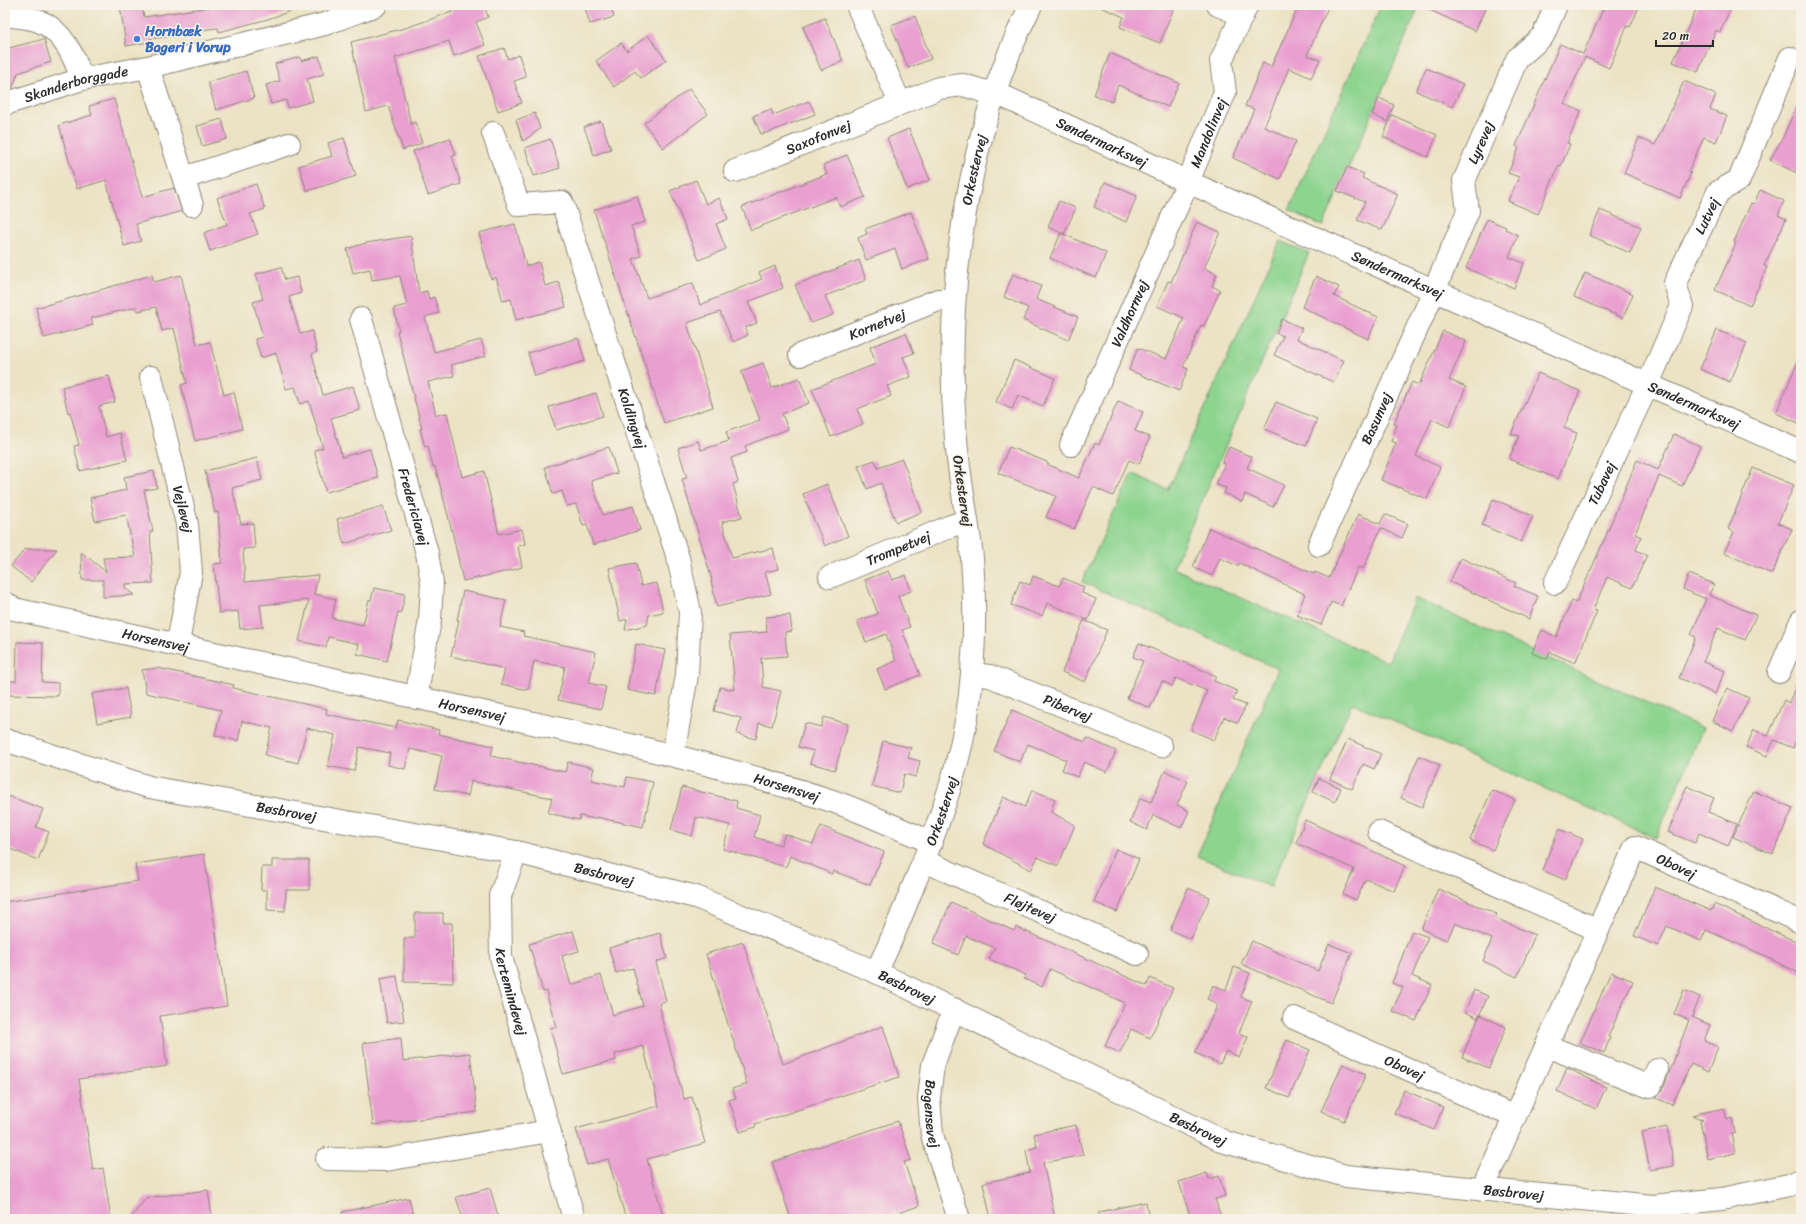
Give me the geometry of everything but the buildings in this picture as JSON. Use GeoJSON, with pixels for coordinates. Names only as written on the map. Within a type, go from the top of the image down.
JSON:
{"type":"FeatureCollection","features":[{"type":"Feature","properties":{"kind":"street","name":"Skanderborggade"},"geometry":{"type":"LineString","coordinates":[[5,104],[82,79],[148,67],[325,24],[376,5]]}},
{"type":"Feature","properties":{"kind":"street"},"geometry":{"type":"LineString","coordinates":[[858,5],[900,103]]}},
{"type":"Feature","properties":{"kind":"street","name":"Orkestervej"},"geometry":{"type":"LineString","coordinates":[[876,972],[932,842],[944,808],[957,762],[967,716],[972,674],[974,594],[972,558],[956,438],[953,366],[954,300],[965,213],[982,136],[1008,57],[1031,5]]}},
{"type":"Feature","properties":{"kind":"street","name":"Mandolinvej"},"geometry":{"type":"LineString","coordinates":[[1188,182],[1225,92],[1221,61],[1245,10],[1218,5]]}},
{"type":"Feature","properties":{"kind":"street","name":"Lyrevej"},"geometry":{"type":"LineString","coordinates":[[1434,291],[1468,211],[1464,181],[1517,59],[1543,36],[1556,5]]}},
{"type":"Feature","properties":{"kind":"street"},"geometry":{"type":"LineString","coordinates":[[5,15],[38,13],[58,33],[73,55],[82,79]]}},
{"type":"Feature","properties":{"kind":"street","name":"Lutvej"},"geometry":{"type":"LineString","coordinates":[[1648,384],[1682,306],[1675,283],[1718,192],[1739,180],[1790,58]]}},
{"type":"Feature","properties":{"kind":"street","name":"Skanderborggade"},"geometry":{"type":"LineString","coordinates":[[148,67],[192,205]]}},
{"type":"Feature","properties":{"kind":"street","name":"Saxofonvej"},"geometry":{"type":"LineString","coordinates":[[735,171],[939,88],[962,85],[995,94]]}},
{"type":"Feature","properties":{"kind":"street","name":"Søndermarksvej"},"geometry":{"type":"LineString","coordinates":[[995,94],[1188,182],[1801,452]]}},
{"type":"Feature","properties":{"kind":"street","name":"Koldingvej"},"geometry":{"type":"LineString","coordinates":[[493,133],[519,205],[562,202],[678,558],[690,612],[687,675],[673,755]]}},
{"type":"Feature","properties":{"kind":"street"},"geometry":{"type":"LineString","coordinates":[[184,178],[289,144]]}},
{"type":"Feature","properties":{"kind":"street","name":"Valdhornvej"},"geometry":{"type":"LineString","coordinates":[[1072,445],[1188,182]]}},
{"type":"Feature","properties":{"kind":"street","name":"Basunvej"},"geometry":{"type":"LineString","coordinates":[[1319,545],[1434,291]]}},
{"type":"Feature","properties":{"kind":"street","name":"Kornetvej"},"geometry":{"type":"LineString","coordinates":[[800,355],[938,300],[954,300]]}},
{"type":"Feature","properties":{"kind":"street","name":"Fredericiavej"},"geometry":{"type":"LineString","coordinates":[[362,319],[427,553],[432,583],[430,620],[416,698]]}},
{"type":"Feature","properties":{"kind":"street","name":"Vejlevej"},"geometry":{"type":"LineString","coordinates":[[151,377],[187,524],[191,572],[178,643]]}},
{"type":"Feature","properties":{"kind":"street","name":"Tubavej"},"geometry":{"type":"LineString","coordinates":[[1555,583],[1648,384]]}},
{"type":"Feature","properties":{"kind":"street","name":"Trompetvej"},"geometry":{"type":"LineString","coordinates":[[830,577],[951,526],[967,521]]}},
{"type":"Feature","properties":{"kind":"street","name":"Horsensvej"},"geometry":{"type":"LineString","coordinates":[[5,603],[14,609],[178,643],[673,755],[728,769],[830,800],[932,842]]}},
{"type":"Feature","properties":{"kind":"street"},"geometry":{"type":"LineString","coordinates":[[1779,672],[1801,621]]}},
{"type":"Feature","properties":{"kind":"street","name":"Pibervej"},"geometry":{"type":"LineString","coordinates":[[972,674],[990,676],[1161,746]]}},
{"type":"Feature","properties":{"kind":"street","name":"Bøsbrovej"},"geometry":{"type":"LineString","coordinates":[[5,740],[149,787],[516,852],[696,897],[876,972],[1225,1142],[1346,1176],[1653,1206],[1722,1199],[1790,1185],[1801,1180]]}},
{"type":"Feature","properties":{"kind":"street"},"geometry":{"type":"LineString","coordinates":[[1379,832],[1598,930]]}},
{"type":"Feature","properties":{"kind":"street","name":"Obovej"},"geometry":{"type":"LineString","coordinates":[[1482,1190],[1635,847],[1801,922]]}},
{"type":"Feature","properties":{"kind":"street","name":"Kertemindevej"},"geometry":{"type":"LineString","coordinates":[[516,852],[500,896],[501,957],[574,1219]]}},
{"type":"Feature","properties":{"kind":"street","name":"Fløjtevej"},"geometry":{"type":"LineString","coordinates":[[924,861],[1137,954]]}},
{"type":"Feature","properties":{"kind":"street","name":"Bogensevej"},"geometry":{"type":"LineString","coordinates":[[954,1009],[933,1065],[929,1098],[932,1135],[958,1219]]}},
{"type":"Feature","properties":{"kind":"street","name":"Obovej"},"geometry":{"type":"LineString","coordinates":[[1294,1018],[1515,1117]]}},
{"type":"Feature","properties":{"kind":"street"},"geometry":{"type":"LineString","coordinates":[[1546,1046],[1650,1087],[1657,1070]]}},
{"type":"Feature","properties":{"kind":"street"},"geometry":{"type":"LineString","coordinates":[[327,1159],[386,1160],[549,1131]]}},
{"type":"Feature","properties":{"kind":"green space"},"geometry":{"type":"Polygon","coordinates":[[[1381,5],[1420,5],[1323,226],[1289,210],[1381,5]]]}},
{"type":"Feature","properties":{"kind":"green space"},"geometry":{"type":"Polygon","coordinates":[[[1280,241],[1309,253],[1173,568],[1388,662],[1415,598],[1703,728],[1656,838],[1352,703],[1270,887],[1197,856],[1278,669],[1082,582],[1132,473],[1168,490],[1280,241]]]}},
{"type":"Feature","properties":{"kind":"place","name":"Hornbæk Bageri i Vorup"},"geometry":{"type":"Point","coordinates":[137,39]}}]}
